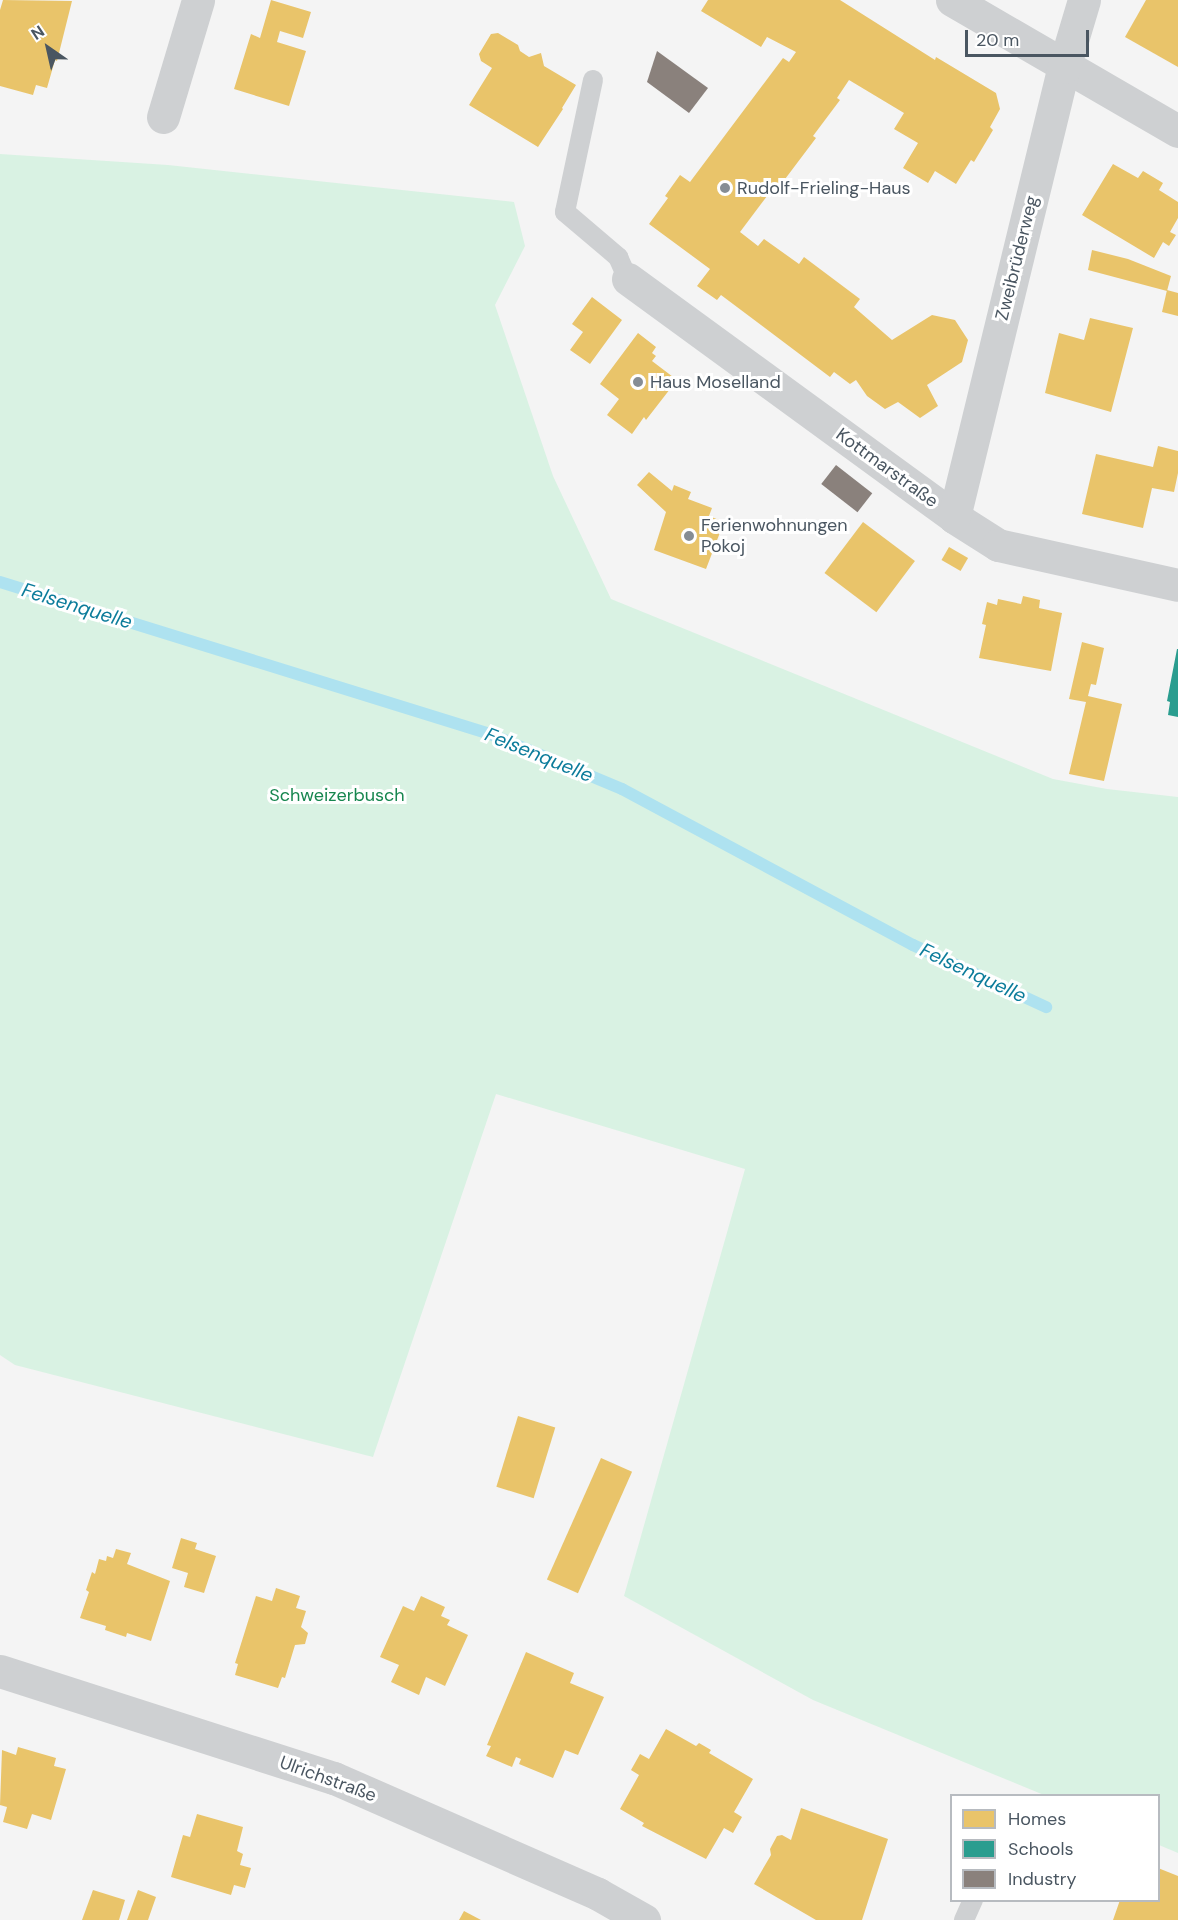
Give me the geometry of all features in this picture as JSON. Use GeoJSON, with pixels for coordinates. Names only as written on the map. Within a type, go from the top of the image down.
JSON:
{"type":"FeatureCollection","features":[{"type":"Feature","properties":{"kind":"street"},"geometry":{"type":"LineString","coordinates":[[163,117],[198,0]]}},
{"type":"Feature","properties":{"kind":"street"},"geometry":{"type":"LineString","coordinates":[[952,0],[1178,131]]}},
{"type":"Feature","properties":{"kind":"street","name":"Zweibrüderweg"},"geometry":{"type":"LineString","coordinates":[[954,517],[1064,67],[1084,0]]}},
{"type":"Feature","properties":{"kind":"street","name":"Kottmarstraße"},"geometry":{"type":"LineString","coordinates":[[628,279],[954,517],[998,545],[1178,585]]}},
{"type":"Feature","properties":{"kind":"street","name":"Ulrichstraße"},"geometry":{"type":"LineString","coordinates":[[0,1671],[334,1778],[598,1894],[644,1920]]}},
{"type":"Feature","properties":{"kind":"lane"},"geometry":{"type":"LineString","coordinates":[[593,80],[565,212],[618,257],[628,279]]}},
{"type":"Feature","properties":{"kind":"lane"},"geometry":{"type":"LineString","coordinates":[[964,1920],[972,1902]]}},
{"type":"Feature","properties":{"kind":"green space","name":"Schweizerbusch"},"geometry":{"type":"Polygon","coordinates":[[[0,154],[168,165],[514,202],[525,246],[495,305],[553,476],[611,599],[1053,779],[1107,789],[1178,797],[1178,1853],[1160,1845],[1160,1794],[1042,1794],[813,1700],[624,1596],[745,1169],[496,1094],[373,1457],[15,1365],[0,1355],[0,154]]]}},
{"type":"Feature","properties":{"kind":"building: Homes"},"geometry":{"type":"Polygon","coordinates":[[[3,0],[72,1],[57,61],[55,60],[47,88],[36,85],[33,95],[0,86],[0,10],[3,0]]]}},
{"type":"Feature","properties":{"kind":"building: Homes"},"geometry":{"type":"Polygon","coordinates":[[[271,0],[311,12],[303,38],[280,31],[277,42],[306,51],[289,106],[234,89],[251,34],[260,38],[271,0]]]}},
{"type":"Feature","properties":{"kind":"building: Homes","name":"Rudolf-Frieling-Haus"},"geometry":{"type":"Polygon","coordinates":[[[708,0],[840,0],[935,60],[936,57],[996,93],[1000,109],[990,127],[993,130],[974,162],[971,160],[956,184],[935,171],[928,183],[903,168],[918,143],[894,129],[904,113],[849,80],[837,98],[840,100],[813,136],[816,138],[773,195],[770,192],[740,232],[758,246],[764,239],[799,264],[804,257],[860,299],[854,307],[892,340],[932,315],[955,320],[968,340],[962,362],[927,385],[938,406],[920,418],[898,402],[885,409],[867,396],[856,380],[850,384],[834,372],[830,377],[721,295],[717,300],[697,286],[710,269],[649,224],[668,198],[665,196],[680,175],[690,182],[783,58],[789,62],[796,52],[767,37],[761,47],[701,11],[708,0]]]}},
{"type":"Feature","properties":{"kind":"building: Homes"},"geometry":{"type":"Polygon","coordinates":[[[1146,0],[1178,0],[1178,67],[1125,37],[1146,0]]]}},
{"type":"Feature","properties":{"kind":"building: Homes"},"geometry":{"type":"Polygon","coordinates":[[[498,33],[518,45],[520,51],[529,57],[541,53],[544,66],[576,85],[538,147],[469,105],[492,68],[481,61],[479,54],[491,34],[498,33]]]}},
{"type":"Feature","properties":{"kind":"building: Homes"},"geometry":{"type":"Polygon","coordinates":[[[1113,164],[1138,178],[1143,171],[1163,183],[1159,190],[1178,202],[1178,218],[1170,232],[1176,235],[1169,246],[1163,242],[1154,258],[1082,215],[1113,164]]]}},
{"type":"Feature","properties":{"kind":"building: Homes"},"geometry":{"type":"Polygon","coordinates":[[[1092,250],[1128,259],[1171,276],[1167,291],[1088,270],[1092,250]]]}},
{"type":"Feature","properties":{"kind":"building: Homes"},"geometry":{"type":"Polygon","coordinates":[[[1167,290],[1178,293],[1178,316],[1162,312],[1167,290]]]}},
{"type":"Feature","properties":{"kind":"building: Homes"},"geometry":{"type":"Polygon","coordinates":[[[592,297],[622,320],[590,364],[570,350],[583,332],[572,324],[592,297]]]}},
{"type":"Feature","properties":{"kind":"building: Homes"},"geometry":{"type":"Polygon","coordinates":[[[1090,318],[1133,328],[1111,412],[1045,393],[1059,333],[1084,340],[1090,318]]]}},
{"type":"Feature","properties":{"kind":"building: Homes","name":"Haus Moselland"},"geometry":{"type":"Polygon","coordinates":[[[638,333],[656,347],[652,353],[656,356],[652,361],[677,380],[632,434],[607,415],[619,399],[600,384],[638,333]]]}},
{"type":"Feature","properties":{"kind":"building: Homes"},"geometry":{"type":"Polygon","coordinates":[[[1158,446],[1178,451],[1178,473],[1174,492],[1152,488],[1143,528],[1082,514],[1096,454],[1153,467],[1158,446]]]}},
{"type":"Feature","properties":{"kind":"building: Homes","name":"Ferienwohnungen Pokoj"},"geometry":{"type":"Polygon","coordinates":[[[649,472],[672,491],[674,485],[691,492],[688,499],[712,508],[709,516],[724,522],[706,569],[654,550],[666,512],[637,485],[649,472]]]}},
{"type":"Feature","properties":{"kind":"building: Homes"},"geometry":{"type":"Polygon","coordinates":[[[863,522],[915,561],[876,612],[824,573],[863,522]]]}},
{"type":"Feature","properties":{"kind":"building: Homes"},"geometry":{"type":"Polygon","coordinates":[[[949,547],[968,558],[961,571],[942,560],[949,547]]]}},
{"type":"Feature","properties":{"kind":"building: Homes"},"geometry":{"type":"Polygon","coordinates":[[[1023,596],[1040,600],[1039,608],[1062,613],[1051,671],[979,658],[986,625],[982,624],[987,602],[997,605],[998,599],[1021,604],[1023,596]]]}},
{"type":"Feature","properties":{"kind":"building: Homes"},"geometry":{"type":"Polygon","coordinates":[[[1082,642],[1104,648],[1096,685],[1091,684],[1088,696],[1122,704],[1104,781],[1069,774],[1086,702],[1069,699],[1082,642]]]}},
{"type":"Feature","properties":{"kind":"building: Homes"},"geometry":{"type":"Polygon","coordinates":[[[518,1416],[555,1427],[534,1498],[496,1487],[518,1416]]]}},
{"type":"Feature","properties":{"kind":"building: Homes"},"geometry":{"type":"Polygon","coordinates":[[[601,1458],[632,1472],[578,1593],[547,1580],[601,1458]]]}},
{"type":"Feature","properties":{"kind":"building: Homes"},"geometry":{"type":"Polygon","coordinates":[[[181,1538],[197,1543],[195,1549],[216,1556],[204,1593],[184,1587],[188,1573],[172,1568],[181,1538]]]}},
{"type":"Feature","properties":{"kind":"building: Homes"},"geometry":{"type":"Polygon","coordinates":[[[116,1549],[131,1553],[127,1564],[170,1581],[151,1641],[127,1633],[126,1637],[105,1630],[106,1626],[80,1618],[89,1592],[86,1590],[92,1572],[95,1574],[99,1559],[106,1561],[107,1556],[113,1558],[116,1549]]]}},
{"type":"Feature","properties":{"kind":"building: Homes"},"geometry":{"type":"Polygon","coordinates":[[[276,1588],[300,1596],[296,1608],[306,1611],[301,1627],[308,1633],[305,1644],[295,1645],[285,1678],[282,1677],[278,1688],[235,1675],[238,1664],[235,1663],[256,1596],[272,1601],[276,1588]]]}},
{"type":"Feature","properties":{"kind":"building: Homes"},"geometry":{"type":"Polygon","coordinates":[[[421,1596],[445,1607],[441,1616],[450,1620],[447,1625],[468,1635],[445,1686],[426,1677],[419,1695],[391,1682],[399,1665],[380,1657],[403,1606],[414,1611],[421,1596]]]}},
{"type":"Feature","properties":{"kind":"building: Homes"},"geometry":{"type":"Polygon","coordinates":[[[526,1652],[574,1673],[570,1683],[604,1697],[578,1755],[565,1750],[553,1778],[519,1764],[521,1759],[516,1757],[512,1767],[486,1756],[491,1746],[487,1745],[526,1652]]]}},
{"type":"Feature","properties":{"kind":"building: Homes"},"geometry":{"type":"Polygon","coordinates":[[[666,1729],[696,1746],[699,1743],[711,1750],[709,1753],[753,1779],[734,1812],[742,1817],[733,1833],[724,1828],[706,1859],[642,1826],[644,1823],[620,1809],[639,1775],[631,1770],[640,1754],[649,1759],[666,1729]]]}},
{"type":"Feature","properties":{"kind":"building: Homes"},"geometry":{"type":"Polygon","coordinates":[[[18,1747],[56,1758],[54,1766],[66,1769],[51,1820],[32,1814],[27,1829],[3,1822],[7,1807],[0,1805],[2,1750],[16,1755],[18,1747]]]}},
{"type":"Feature","properties":{"kind":"building: Homes"},"geometry":{"type":"Polygon","coordinates":[[[801,1808],[888,1839],[862,1920],[816,1920],[754,1884],[771,1855],[770,1849],[777,1836],[782,1835],[791,1840],[801,1808]]]}},
{"type":"Feature","properties":{"kind":"building: Homes"},"geometry":{"type":"Polygon","coordinates":[[[197,1814],[243,1827],[237,1851],[243,1854],[240,1865],[251,1868],[245,1888],[234,1885],[231,1895],[171,1877],[183,1835],[190,1837],[197,1814]]]}},
{"type":"Feature","properties":{"kind":"building: Homes"},"geometry":{"type":"Polygon","coordinates":[[[1160,1869],[1178,1876],[1178,1920],[1113,1920],[1119,1902],[1160,1902],[1160,1869]]]}},
{"type":"Feature","properties":{"kind":"building: Homes"},"geometry":{"type":"Polygon","coordinates":[[[93,1890],[125,1900],[119,1920],[82,1920],[93,1890]]]}},
{"type":"Feature","properties":{"kind":"building: Homes"},"geometry":{"type":"Polygon","coordinates":[[[138,1890],[156,1897],[148,1920],[127,1920],[138,1890]]]}},
{"type":"Feature","properties":{"kind":"building: Homes"},"geometry":{"type":"Polygon","coordinates":[[[464,1911],[481,1920],[459,1920],[464,1911]]]}},
{"type":"Feature","properties":{"kind":"building: Schools"},"geometry":{"type":"Polygon","coordinates":[[[1177,649],[1178,717],[1168,715],[1170,702],[1167,701],[1177,649]]]}},
{"type":"Feature","properties":{"kind":"building: Industry"},"geometry":{"type":"Polygon","coordinates":[[[657,51],[708,88],[689,113],[647,82],[657,51]]]}},
{"type":"Feature","properties":{"kind":"building: Industry"},"geometry":{"type":"Polygon","coordinates":[[[836,465],[872,493],[857,512],[821,484],[836,465]]]}},
{"type":"Feature","properties":{"kind":"waterway","name":"Felsenquelle"},"geometry":{"type":"LineString","coordinates":[[0,582],[490,734],[622,789],[913,945],[1046,1007]]}},
{"type":"Feature","properties":{"kind":"place","name":"Rudolf-Frieling-Haus"},"geometry":{"type":"Point","coordinates":[725,188]}},
{"type":"Feature","properties":{"kind":"place","name":"Haus Moselland"},"geometry":{"type":"Point","coordinates":[638,382]}},
{"type":"Feature","properties":{"kind":"place","name":"Ferienwohnungen Pokoj"},"geometry":{"type":"Point","coordinates":[689,536]}}]}
